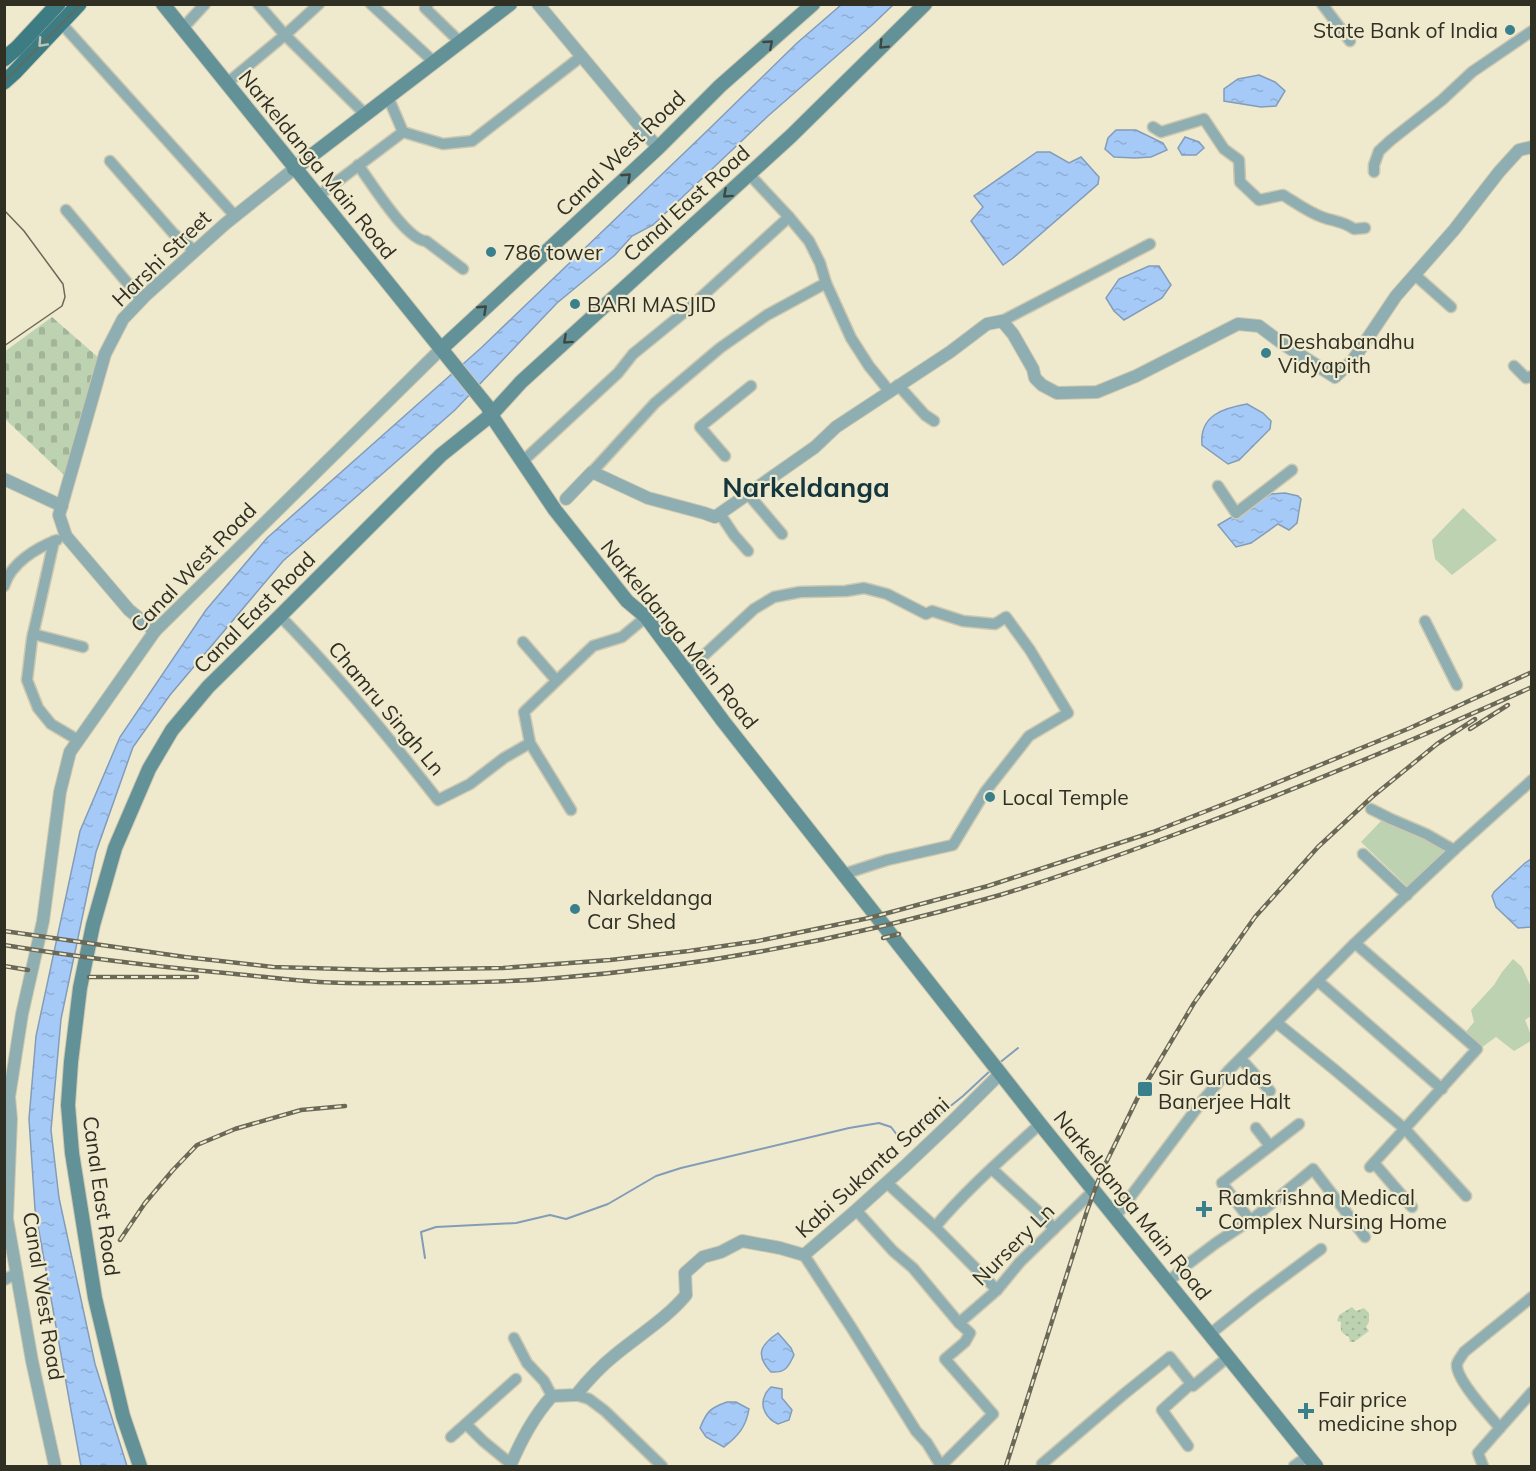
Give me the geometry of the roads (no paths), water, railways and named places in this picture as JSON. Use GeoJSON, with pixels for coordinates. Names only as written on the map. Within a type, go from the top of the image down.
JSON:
{"type":"FeatureCollection","features":[{"type":"Feature","properties":{"kind":"main road"},"geometry":{"type":"LineString","coordinates":[[4,59],[58,4]]}},
{"type":"Feature","properties":{"kind":"main road"},"geometry":{"type":"LineString","coordinates":[[4,82],[79,4]]}},
{"type":"Feature","properties":{"kind":"main road","name":"Narkeldanga Main Road"},"geometry":{"type":"LineString","coordinates":[[163,4],[489,411],[555,510],[627,602],[646,617],[723,721],[1040,1124],[1312,1461]]}},
{"type":"Feature","properties":{"kind":"main road"},"geometry":{"type":"LineString","coordinates":[[294,169],[510,4]]}},
{"type":"Feature","properties":{"kind":"main road","name":"Canal West Road"},"geometry":{"type":"LineString","coordinates":[[444,354],[720,86],[813,4]]}},
{"type":"Feature","properties":{"kind":"main road","name":"Canal East Road"},"geometry":{"type":"LineString","coordinates":[[140,1467],[123,1416],[95,1298],[72,1153],[68,1105],[80,988],[93,926],[115,848],[149,769],[172,729],[201,694],[441,455],[791,136],[925,4]]}},
{"type":"Feature","properties":{"kind":"street"},"geometry":{"type":"LineString","coordinates":[[182,29],[205,4]]}},
{"type":"Feature","properties":{"kind":"street"},"geometry":{"type":"LineString","coordinates":[[258,4],[285,35],[365,114]]}},
{"type":"Feature","properties":{"kind":"street"},"geometry":{"type":"LineString","coordinates":[[226,84],[319,4]]}},
{"type":"Feature","properties":{"kind":"street"},"geometry":{"type":"LineString","coordinates":[[371,4],[434,62]]}},
{"type":"Feature","properties":{"kind":"street"},"geometry":{"type":"LineString","coordinates":[[428,4],[425,8],[460,42]]}},
{"type":"Feature","properties":{"kind":"street"},"geometry":{"type":"LineString","coordinates":[[538,4],[658,148]]}},
{"type":"Feature","properties":{"kind":"street"},"geometry":{"type":"LineString","coordinates":[[1323,4],[1350,40]]}},
{"type":"Feature","properties":{"kind":"street"},"geometry":{"type":"LineString","coordinates":[[61,23],[235,216]]}},
{"type":"Feature","properties":{"kind":"street"},"geometry":{"type":"LineString","coordinates":[[1374,172],[1379,151],[1391,140],[1442,100],[1472,72],[1532,31]]}},
{"type":"Feature","properties":{"kind":"street"},"geometry":{"type":"LineString","coordinates":[[403,132],[443,144],[472,141],[582,56]]}},
{"type":"Feature","properties":{"kind":"street"},"geometry":{"type":"LineString","coordinates":[[388,97],[403,132]]}},
{"type":"Feature","properties":{"kind":"street"},"geometry":{"type":"LineString","coordinates":[[1153,127],[1161,132],[1204,119],[1224,148],[1239,160],[1240,182],[1259,200],[1283,195],[1324,218],[1344,222],[1354,229],[1365,228]]}},
{"type":"Feature","properties":{"kind":"street"},"geometry":{"type":"LineString","coordinates":[[318,196],[403,132]]}},
{"type":"Feature","properties":{"kind":"street"},"geometry":{"type":"LineString","coordinates":[[1002,321],[1033,369],[1035,378],[1042,386],[1057,393],[1096,392],[1136,376],[1238,324],[1259,326],[1335,377],[1353,360],[1396,296],[1454,230],[1499,172],[1519,150],[1532,147]]}},
{"type":"Feature","properties":{"kind":"street"},"geometry":{"type":"LineString","coordinates":[[110,161],[172,233],[195,251]]}},
{"type":"Feature","properties":{"kind":"street"},"geometry":{"type":"LineString","coordinates":[[358,165],[404,228],[419,240],[426,240],[463,269]]}},
{"type":"Feature","properties":{"kind":"street","name":"Harshi Street"},"geometry":{"type":"LineString","coordinates":[[62,506],[105,354],[123,319],[141,299],[195,251],[294,169]]}},
{"type":"Feature","properties":{"kind":"street"},"geometry":{"type":"LineString","coordinates":[[749,174],[809,241],[820,263],[825,283],[851,338],[868,366],[934,420]]}},
{"type":"Feature","properties":{"kind":"street"},"geometry":{"type":"LineString","coordinates":[[66,210],[141,299]]}},
{"type":"Feature","properties":{"kind":"street"},"geometry":{"type":"LineString","coordinates":[[523,461],[618,373],[633,354],[687,310],[789,217]]}},
{"type":"Feature","properties":{"kind":"street"},"geometry":{"type":"LineString","coordinates":[[591,472],[648,498],[715,518],[815,447],[836,427],[950,352],[987,324],[1002,321],[1150,244]]}},
{"type":"Feature","properties":{"kind":"street"},"geometry":{"type":"LineString","coordinates":[[1415,276],[1451,307]]}},
{"type":"Feature","properties":{"kind":"street"},"geometry":{"type":"LineString","coordinates":[[566,499],[656,404],[720,348],[768,315],[825,283]]}},
{"type":"Feature","properties":{"kind":"street","name":"Canal West Road"},"geometry":{"type":"LineString","coordinates":[[55,1467],[32,1361],[7,1219],[11,1119],[9,1097],[22,1014],[43,921],[60,792],[70,752],[155,631],[444,354]]}},
{"type":"Feature","properties":{"kind":"street"},"geometry":{"type":"LineString","coordinates":[[1514,366],[1526,378],[1532,376]]}},
{"type":"Feature","properties":{"kind":"street"},"geometry":{"type":"LineString","coordinates":[[725,456],[700,427],[751,386]]}},
{"type":"Feature","properties":{"kind":"street"},"geometry":{"type":"LineString","coordinates":[[1218,486],[1236,513],[1292,470]]}},
{"type":"Feature","properties":{"kind":"street"},"geometry":{"type":"LineString","coordinates":[[4,479],[62,506],[59,515],[66,536],[129,610],[155,631]]}},
{"type":"Feature","properties":{"kind":"street"},"geometry":{"type":"LineString","coordinates":[[748,494],[782,534]]}},
{"type":"Feature","properties":{"kind":"street"},"geometry":{"type":"LineString","coordinates":[[720,514],[748,551]]}},
{"type":"Feature","properties":{"kind":"street"},"geometry":{"type":"LineString","coordinates":[[4,586],[10,572],[40,546],[66,536]]}},
{"type":"Feature","properties":{"kind":"street"},"geometry":{"type":"LineString","coordinates":[[54,541],[33,634],[27,680],[38,708],[51,724],[78,740]]}},
{"type":"Feature","properties":{"kind":"street"},"geometry":{"type":"LineString","coordinates":[[687,671],[754,609],[774,597],[800,592],[846,591],[864,588],[887,594],[926,614],[932,611],[963,621],[995,624],[1006,617],[1030,650],[1068,713],[1029,736],[985,792],[953,845],[887,860],[844,874]]}},
{"type":"Feature","properties":{"kind":"street","name":"Chamru Singh Ln"},"geometry":{"type":"LineString","coordinates":[[280,616],[315,651],[438,800],[470,784],[504,758],[530,744]]}},
{"type":"Feature","properties":{"kind":"street"},"geometry":{"type":"LineString","coordinates":[[571,810],[530,744],[524,712],[593,646],[622,637],[646,617]]}},
{"type":"Feature","properties":{"kind":"street"},"geometry":{"type":"LineString","coordinates":[[1425,621],[1457,685]]}},
{"type":"Feature","properties":{"kind":"street"},"geometry":{"type":"LineString","coordinates":[[33,634],[83,647]]}},
{"type":"Feature","properties":{"kind":"street"},"geometry":{"type":"LineString","coordinates":[[523,642],[556,680]]}},
{"type":"Feature","properties":{"kind":"street"},"geometry":{"type":"LineString","coordinates":[[1116,1216],[1203,1100],[1240,1059],[1454,850],[1532,780]]}},
{"type":"Feature","properties":{"kind":"street"},"geometry":{"type":"LineString","coordinates":[[1371,809],[1426,834],[1454,850]]}},
{"type":"Feature","properties":{"kind":"street"},"geometry":{"type":"LineString","coordinates":[[1363,854],[1407,895]]}},
{"type":"Feature","properties":{"kind":"street"},"geometry":{"type":"LineString","coordinates":[[1356,944],[1477,1050],[1372,1165],[1412,1207]]}},
{"type":"Feature","properties":{"kind":"street"},"geometry":{"type":"LineString","coordinates":[[1318,981],[1442,1089]]}},
{"type":"Feature","properties":{"kind":"street"},"geometry":{"type":"LineString","coordinates":[[1277,1023],[1405,1129],[1466,1196]]}},
{"type":"Feature","properties":{"kind":"street"},"geometry":{"type":"LineString","coordinates":[[1240,1059],[1270,1091]]}},
{"type":"Feature","properties":{"kind":"street","name":"Kabi Sukanta Sarani"},"geometry":{"type":"LineString","coordinates":[[576,1395],[616,1354],[675,1309],[686,1295],[685,1273],[703,1257],[721,1252],[742,1241],[804,1255],[887,1183],[1001,1073]]}},
{"type":"Feature","properties":{"kind":"street"},"geometry":{"type":"LineString","coordinates":[[935,1227],[952,1207],[1040,1124]]}},
{"type":"Feature","properties":{"kind":"street"},"geometry":{"type":"LineString","coordinates":[[1250,1220],[1222,1183],[1299,1124]]}},
{"type":"Feature","properties":{"kind":"street"},"geometry":{"type":"LineString","coordinates":[[1256,1128],[1270,1146]]}},
{"type":"Feature","properties":{"kind":"street"},"geometry":{"type":"LineString","coordinates":[[992,1169],[1054,1229]]}},
{"type":"Feature","properties":{"kind":"street"},"geometry":{"type":"LineString","coordinates":[[1168,1282],[1313,1169],[1365,1237]]}},
{"type":"Feature","properties":{"kind":"street"},"geometry":{"type":"LineString","coordinates":[[887,1183],[935,1227],[997,1290]]}},
{"type":"Feature","properties":{"kind":"street","name":"Nursery Ln"},"geometry":{"type":"LineString","coordinates":[[959,1323],[997,1290],[1020,1262],[1094,1190]]}},
{"type":"Feature","properties":{"kind":"street"},"geometry":{"type":"LineString","coordinates":[[804,1255],[916,1431],[927,1443],[941,1466],[993,1414],[945,1359],[965,1342],[970,1333],[913,1268],[893,1251],[856,1210]]}},
{"type":"Feature","properties":{"kind":"street"},"geometry":{"type":"LineString","coordinates":[[1210,1334],[1321,1249]]}},
{"type":"Feature","properties":{"kind":"street"},"geometry":{"type":"LineString","coordinates":[[4,1280],[16,1273]]}},
{"type":"Feature","properties":{"kind":"street"},"geometry":{"type":"LineString","coordinates":[[1500,1428],[1464,1384],[1457,1372],[1457,1363],[1464,1352],[1532,1297]]}},
{"type":"Feature","properties":{"kind":"street"},"geometry":{"type":"LineString","coordinates":[[514,1338],[527,1363],[544,1381],[552,1396]]}},
{"type":"Feature","properties":{"kind":"street"},"geometry":{"type":"LineString","coordinates":[[1044,1467],[1042,1464],[1170,1357],[1193,1386],[1228,1357]]}},
{"type":"Feature","properties":{"kind":"street"},"geometry":{"type":"LineString","coordinates":[[451,1437],[516,1379]]}},
{"type":"Feature","properties":{"kind":"street"},"geometry":{"type":"LineString","coordinates":[[1188,1446],[1162,1410],[1192,1383]]}},
{"type":"Feature","properties":{"kind":"street"},"geometry":{"type":"LineString","coordinates":[[1483,1467],[1478,1453],[1532,1392]]}},
{"type":"Feature","properties":{"kind":"street"},"geometry":{"type":"LineString","coordinates":[[466,1424],[511,1465],[519,1445],[540,1410],[552,1396],[576,1395],[589,1399],[605,1411],[662,1467]]}},
{"type":"Feature","properties":{"kind":"street"},"geometry":{"type":"LineString","coordinates":[[1294,1467],[1312,1461]]}},
{"type":"Feature","properties":{"kind":"water"},"geometry":{"type":"Polygon","coordinates":[[[841,5],[893,5],[768,116],[653,225],[632,236],[615,255],[557,303],[455,410],[283,561],[170,695],[133,747],[96,852],[61,1019],[51,1130],[59,1198],[95,1364],[127,1466],[81,1466],[35,1209],[29,1119],[36,1036],[80,831],[120,737],[206,610],[267,538],[481,348],[797,43],[841,5]]]}},
{"type":"Feature","properties":{"kind":"water"},"geometry":{"type":"Polygon","coordinates":[[[1259,75],[1275,82],[1285,91],[1276,106],[1261,107],[1224,101],[1224,89],[1238,79],[1259,75]]]}},
{"type":"Feature","properties":{"kind":"water"},"geometry":{"type":"Polygon","coordinates":[[[1116,130],[1136,130],[1163,143],[1167,150],[1151,157],[1114,157],[1105,149],[1108,138],[1116,130]]]}},
{"type":"Feature","properties":{"kind":"water"},"geometry":{"type":"Polygon","coordinates":[[[1185,137],[1199,142],[1204,148],[1196,155],[1182,155],[1178,148],[1185,137]]]}},
{"type":"Feature","properties":{"kind":"water"},"geometry":{"type":"Polygon","coordinates":[[[1037,152],[1050,152],[1069,163],[1081,157],[1099,177],[1098,184],[1003,265],[971,221],[983,207],[974,196],[1037,152]]]}},
{"type":"Feature","properties":{"kind":"water"},"geometry":{"type":"Polygon","coordinates":[[[1149,266],[1159,266],[1171,285],[1162,298],[1124,320],[1114,311],[1106,298],[1119,279],[1149,266]]]}},
{"type":"Feature","properties":{"kind":"water"},"geometry":{"type":"Polygon","coordinates":[[[1247,404],[1263,413],[1271,421],[1270,429],[1239,460],[1228,464],[1202,445],[1202,435],[1205,426],[1215,415],[1247,404]]]}},
{"type":"Feature","properties":{"kind":"water"},"geometry":{"type":"Polygon","coordinates":[[[1285,493],[1301,499],[1297,523],[1289,530],[1278,524],[1251,543],[1236,547],[1218,525],[1271,494],[1285,493]]]}},
{"type":"Feature","properties":{"kind":"water"},"geometry":{"type":"Polygon","coordinates":[[[1531,859],[1531,927],[1518,928],[1496,907],[1492,896],[1531,859]]]}},
{"type":"Feature","properties":{"kind":"water"},"geometry":{"type":"Polygon","coordinates":[[[778,1333],[794,1355],[786,1369],[771,1372],[761,1355],[767,1342],[778,1333]]]}},
{"type":"Feature","properties":{"kind":"water"},"geometry":{"type":"Polygon","coordinates":[[[771,1387],[782,1389],[782,1398],[792,1410],[789,1420],[778,1424],[767,1416],[763,1404],[763,1399],[771,1387]]]}},
{"type":"Feature","properties":{"kind":"water"},"geometry":{"type":"Polygon","coordinates":[[[727,1402],[736,1402],[749,1409],[741,1431],[724,1447],[706,1437],[700,1428],[710,1411],[727,1402]]]}},
{"type":"Feature","properties":{"kind":"waterway"},"geometry":{"type":"LineString","coordinates":[[998,1064],[1018,1048]]}},
{"type":"Feature","properties":{"kind":"waterway"},"geometry":{"type":"LineString","coordinates":[[425,1258],[421,1232],[436,1227],[516,1223],[550,1215],[566,1219],[608,1204],[656,1176],[849,1128],[879,1123],[891,1127],[901,1140],[908,1139],[914,1128],[943,1112],[991,1070]]}},
{"type":"Feature","properties":{"kind":"tram line"},"geometry":{"type":"LineString","coordinates":[[4,82],[81,4]]}},
{"type":"Feature","properties":{"kind":"tram line"},"geometry":{"type":"LineString","coordinates":[[4,210],[24,231],[63,284],[65,297],[62,306],[4,346]]}},
{"type":"Feature","properties":{"kind":"railway"},"geometry":{"type":"LineString","coordinates":[[4,931],[273,967],[380,970],[503,968],[610,960],[758,941],[869,918],[988,886],[1153,832],[1410,728],[1532,672]]}},
{"type":"Feature","properties":{"kind":"railway"},"geometry":{"type":"LineString","coordinates":[[4,945],[170,967],[347,983],[494,982],[541,979],[613,973],[725,958],[891,924],[1000,895],[1049,879],[1147,845],[1280,794],[1532,687]]}},
{"type":"Feature","properties":{"kind":"railway"},"geometry":{"type":"LineString","coordinates":[[1470,729],[1508,705]]}},
{"type":"Feature","properties":{"kind":"railway"},"geometry":{"type":"LineString","coordinates":[[1006,1466],[1101,1173],[1138,1097],[1194,1003],[1255,917],[1318,847],[1372,797],[1437,744],[1475,719]]}},
{"type":"Feature","properties":{"kind":"railway"},"geometry":{"type":"LineString","coordinates":[[883,938],[899,934]]}},
{"type":"Feature","properties":{"kind":"railway"},"geometry":{"type":"LineString","coordinates":[[4,966],[28,970]]}},
{"type":"Feature","properties":{"kind":"railway"},"geometry":{"type":"LineString","coordinates":[[89,977],[197,977]]}},
{"type":"Feature","properties":{"kind":"railway"},"geometry":{"type":"LineString","coordinates":[[120,1240],[145,1203],[197,1145],[235,1129],[301,1110],[345,1106]]}},
{"type":"Feature","properties":{"kind":"place","name":"State Bank of India"},"geometry":{"type":"Point","coordinates":[1510,30]}},
{"type":"Feature","properties":{"kind":"place","name":"786 tower"},"geometry":{"type":"Point","coordinates":[491,252]}},
{"type":"Feature","properties":{"kind":"place","name":"BARI MASJID"},"geometry":{"type":"Point","coordinates":[575,304]}},
{"type":"Feature","properties":{"kind":"place","name":"Deshabandhu Vidyapith"},"geometry":{"type":"Point","coordinates":[1266,353]}},
{"type":"Feature","properties":{"kind":"place","name":"Local Temple"},"geometry":{"type":"Point","coordinates":[990,797]}},
{"type":"Feature","properties":{"kind":"place","name":"Narkeldanga Car Shed"},"geometry":{"type":"Point","coordinates":[575,909]}},
{"type":"Feature","properties":{"kind":"place","name":"Sir Gurudas Banerjee Halt"},"geometry":{"type":"Point","coordinates":[1145,1089]}},
{"type":"Feature","properties":{"kind":"place","name":"Ramkrishna Medical Complex Nursing Home"},"geometry":{"type":"Point","coordinates":[1204,1209]}},
{"type":"Feature","properties":{"kind":"place","name":"Fair price medicine shop"},"geometry":{"type":"Point","coordinates":[1306,1411]}},
{"type":"Feature","properties":{"kind":"district","name":"Narkeldanga"},"geometry":{"type":"Point","coordinates":[806,487]}}]}
